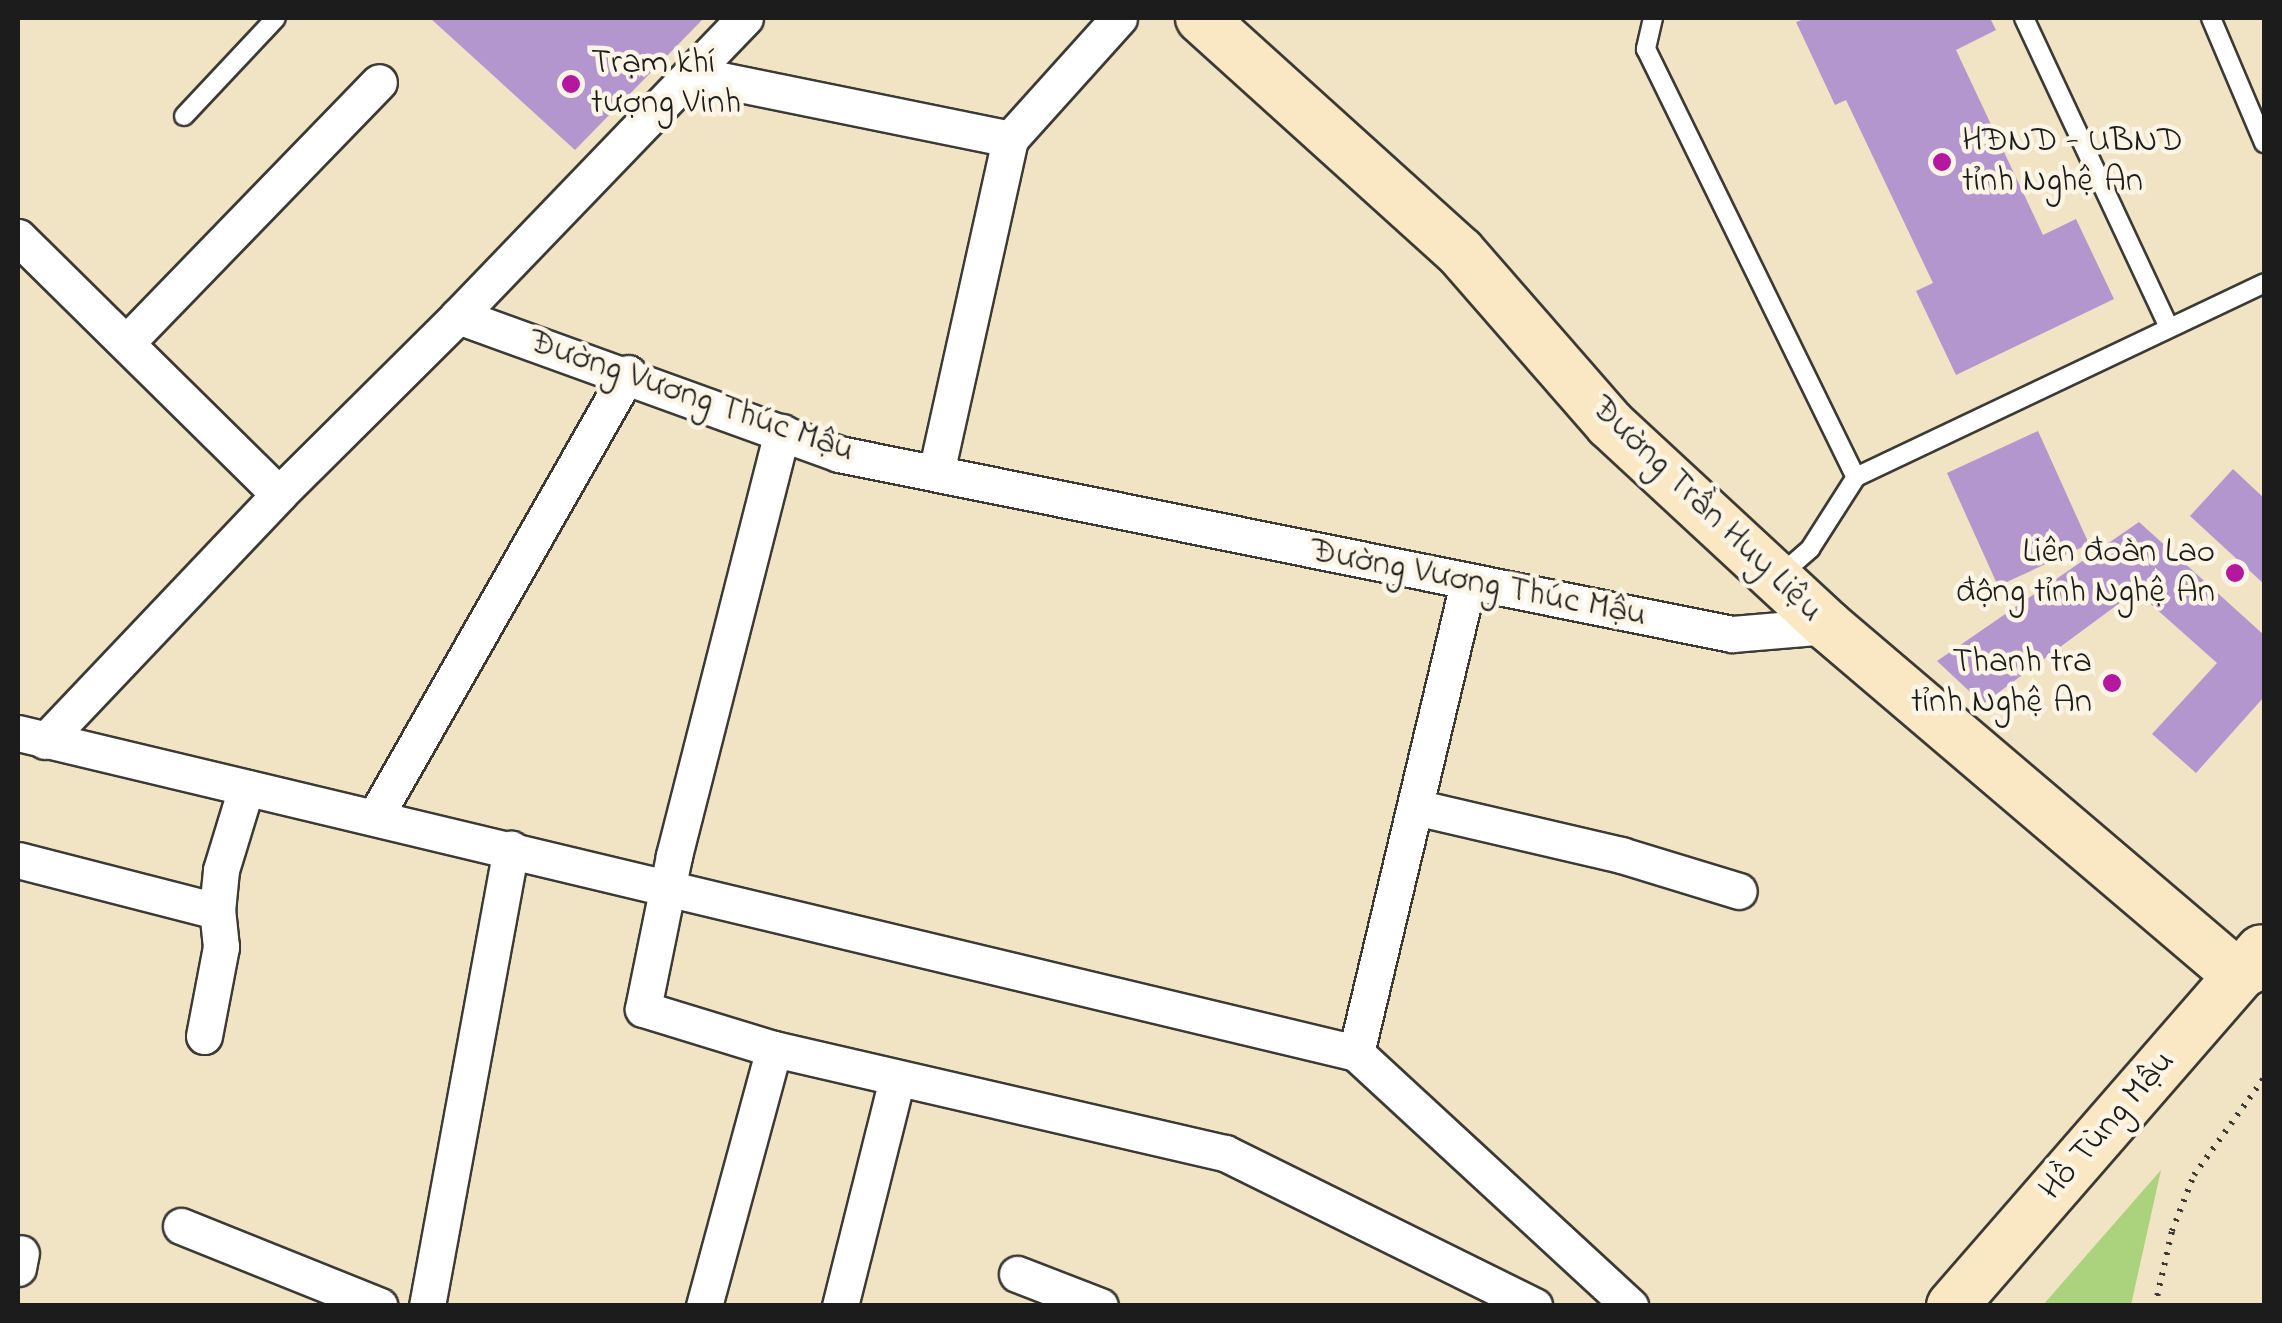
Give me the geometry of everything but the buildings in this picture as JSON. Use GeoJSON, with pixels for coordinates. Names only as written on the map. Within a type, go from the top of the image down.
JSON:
{"type":"FeatureCollection","features":[{"type":"Feature","properties":{"kind":"street"},"geometry":{"type":"LineString","coordinates":[[31,737],[458,316],[745,18]]}},
{"type":"Feature","properties":{"kind":"street"},"geometry":{"type":"LineString","coordinates":[[936,473],[1010,139],[1119,18]]}},
{"type":"Feature","properties":{"kind":"street","name":"Đường Trần Huy Liệu"},"geometry":{"type":"LineString","coordinates":[[1200,18],[1460,252],[1610,424],[1828,626],[2256,961]]}},
{"type":"Feature","properties":{"kind":"street"},"geometry":{"type":"LineString","coordinates":[[691,74],[1010,139]]}},
{"type":"Feature","properties":{"kind":"street"},"geometry":{"type":"LineString","coordinates":[[128,340],[379,82]]}},
{"type":"Feature","properties":{"kind":"street"},"geometry":{"type":"LineString","coordinates":[[18,237],[128,340],[279,494]]}},
{"type":"Feature","properties":{"kind":"street","name":"Đường Vương Thúc Mậu"},"geometry":{"type":"LineString","coordinates":[[458,316],[628,372],[839,454],[1732,634],[1828,626]]}},
{"type":"Feature","properties":{"kind":"street"},"geometry":{"type":"LineString","coordinates":[[375,817],[628,372]]}},
{"type":"Feature","properties":{"kind":"street"},"geometry":{"type":"LineString","coordinates":[[782,432],[667,888],[643,1008],[774,1049],[1225,1153],[1534,1306]]}},
{"type":"Feature","properties":{"kind":"street"},"geometry":{"type":"LineString","coordinates":[[1356,1053],[1468,583]]}},
{"type":"Feature","properties":{"kind":"street"},"geometry":{"type":"LineString","coordinates":[[31,737],[1356,1053],[1630,1306]]}},
{"type":"Feature","properties":{"kind":"street"},"geometry":{"type":"LineString","coordinates":[[204,1036],[221,947],[221,870],[246,788]]}},
{"type":"Feature","properties":{"kind":"street"},"geometry":{"type":"LineString","coordinates":[[1415,807],[1584,846],[1740,892]]}},
{"type":"Feature","properties":{"kind":"street"},"geometry":{"type":"LineString","coordinates":[[427,1306],[511,849]]}},
{"type":"Feature","properties":{"kind":"street"},"geometry":{"type":"LineString","coordinates":[[18,860],[218,911]]}},
{"type":"Feature","properties":{"kind":"street","name":"Hồ Tùng Mậu"},"geometry":{"type":"LineString","coordinates":[[1952,1306],[2256,961]]}},
{"type":"Feature","properties":{"kind":"street"},"geometry":{"type":"LineString","coordinates":[[704,1306],[774,1049]]}},
{"type":"Feature","properties":{"kind":"street"},"geometry":{"type":"LineString","coordinates":[[840,1306],[897,1079]]}},
{"type":"Feature","properties":{"kind":"street"},"geometry":{"type":"LineString","coordinates":[[182,1226],[380,1306]]}},
{"type":"Feature","properties":{"kind":"street"},"geometry":{"type":"LineString","coordinates":[[1017,1274],[1100,1306]]}},
{"type":"Feature","properties":{"kind":"lane"},"geometry":{"type":"LineString","coordinates":[[184,116],[276,18]]}},
{"type":"Feature","properties":{"kind":"lane"},"geometry":{"type":"LineString","coordinates":[[1653,18],[1644,36],[1652,64],[1856,477]]}},
{"type":"Feature","properties":{"kind":"lane"},"geometry":{"type":"LineString","coordinates":[[2024,18],[2168,326]]}},
{"type":"Feature","properties":{"kind":"lane"},"geometry":{"type":"LineString","coordinates":[[2211,18],[2264,143]]}},
{"type":"Feature","properties":{"kind":"lane"},"geometry":{"type":"LineString","coordinates":[[1778,578],[1810,549],[1856,477],[2264,282]]}},
{"type":"Feature","properties":{"kind":"path"},"geometry":{"type":"LineString","coordinates":[[2154,1306],[2172,1231],[2194,1175],[2264,1078]]}},
{"type":"Feature","properties":{"kind":"green space"},"geometry":{"type":"Polygon","coordinates":[[[2161,1170],[2131,1305],[2043,1305],[2161,1170]]]}},
{"type":"Feature","properties":{"kind":"place","name":"Trạm khí tượng Vinh"},"geometry":{"type":"Point","coordinates":[571,84]}},
{"type":"Feature","properties":{"kind":"place","name":"HĐND - UBND tỉnh Nghệ An"},"geometry":{"type":"Point","coordinates":[1942,162]}},
{"type":"Feature","properties":{"kind":"place","name":"Liên đoàn Lao động tỉnh Nghệ An"},"geometry":{"type":"Point","coordinates":[2235,573]}},
{"type":"Feature","properties":{"kind":"place","name":"Thanh tra tỉnh Nghệ An"},"geometry":{"type":"Point","coordinates":[2112,683]}}]}
